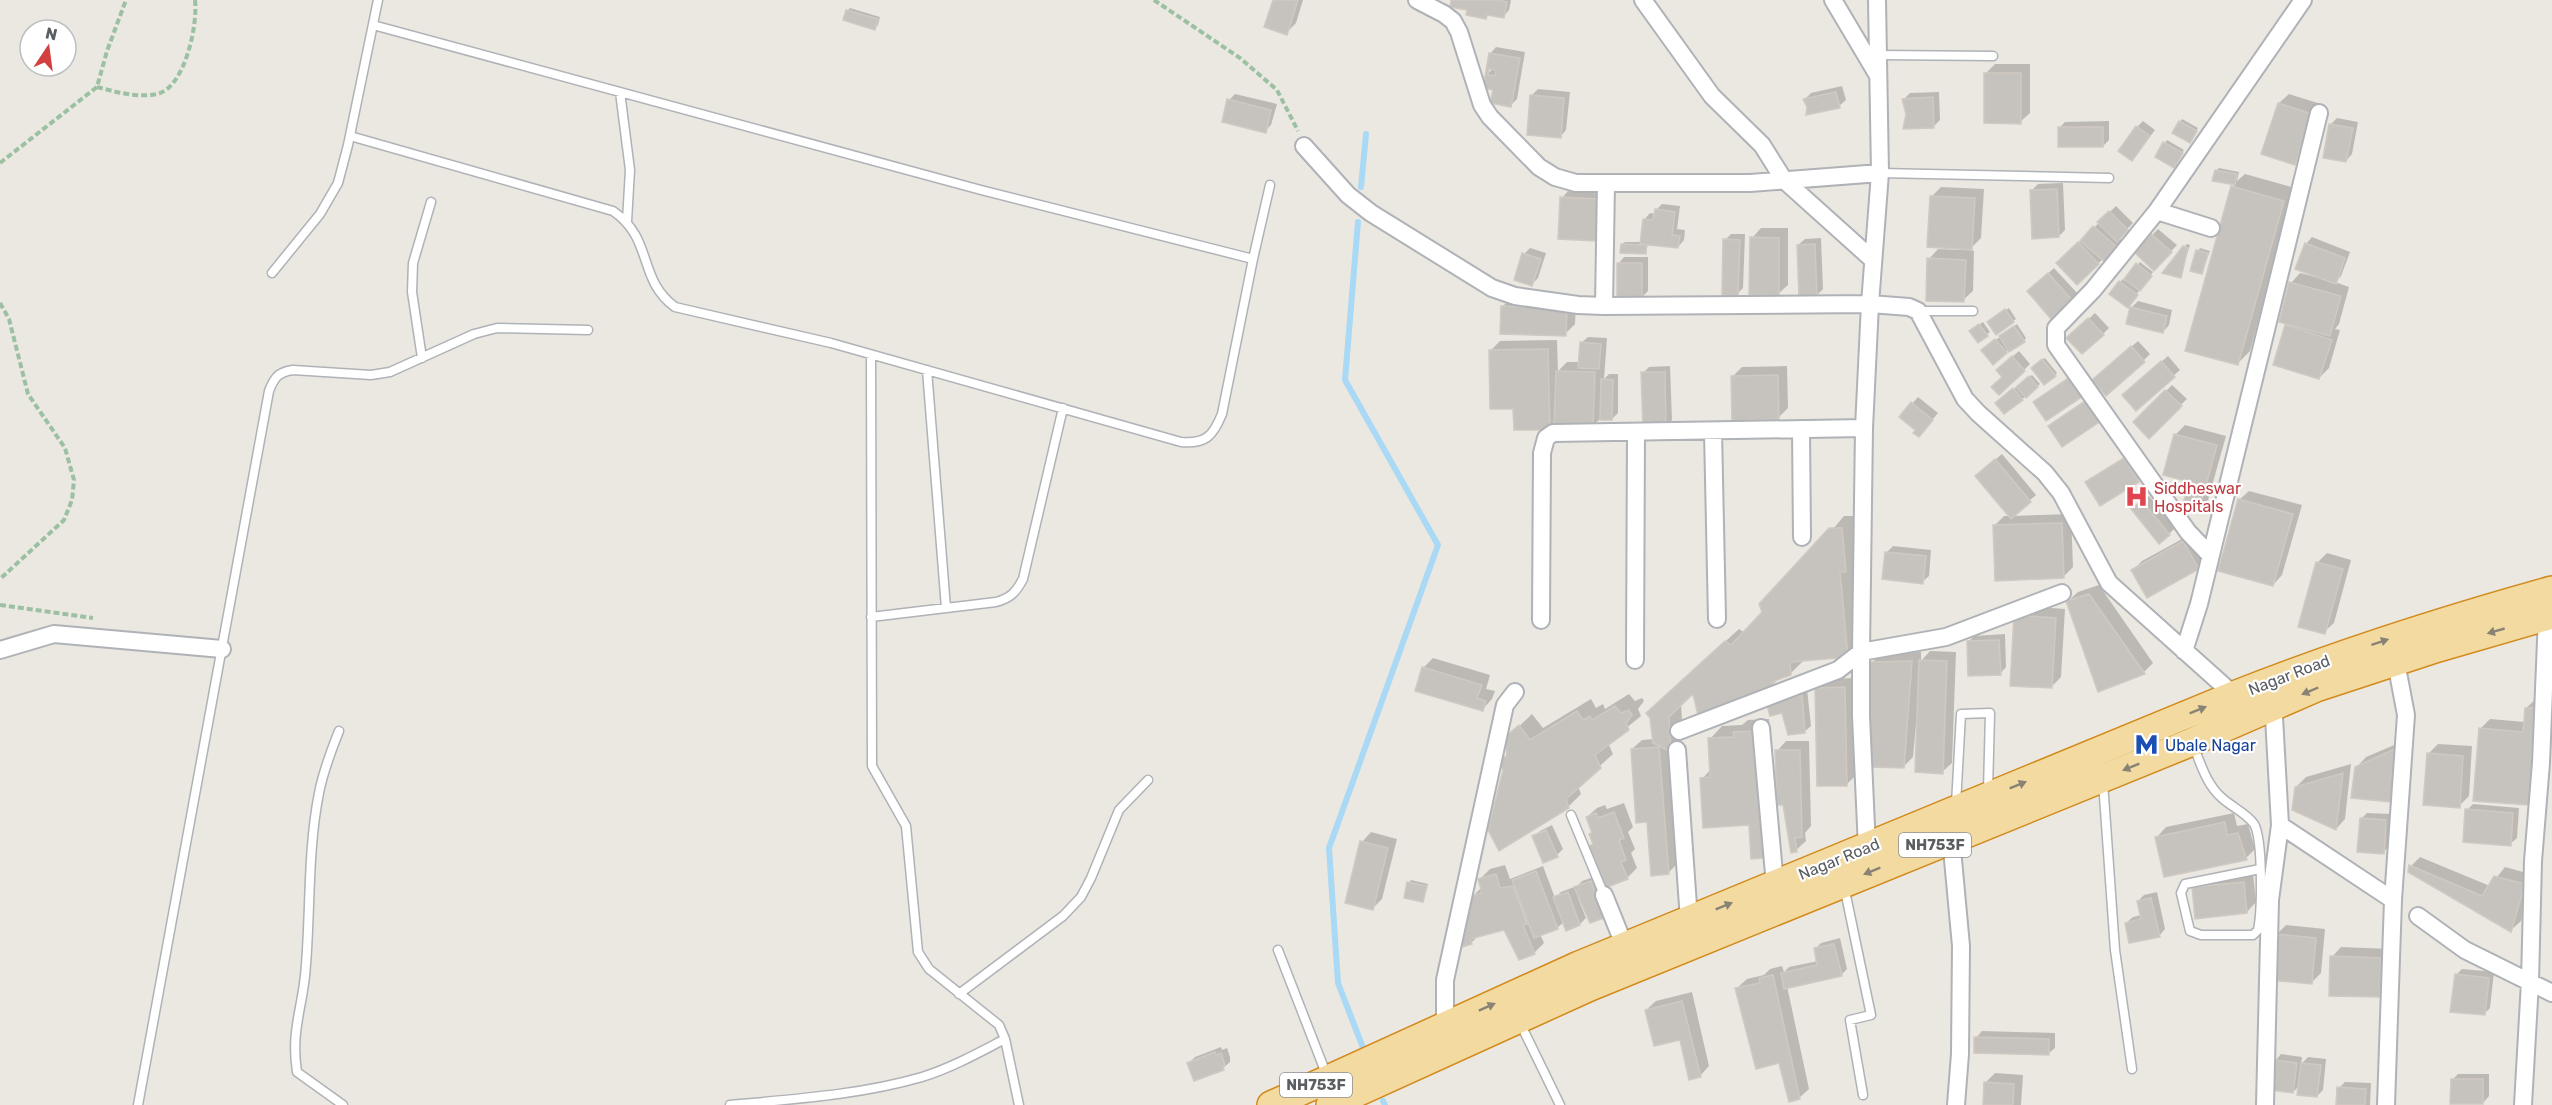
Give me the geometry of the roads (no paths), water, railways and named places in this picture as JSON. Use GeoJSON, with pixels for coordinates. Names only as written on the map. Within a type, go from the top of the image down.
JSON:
{"type":"FeatureCollection","features":[{"type":"Feature","properties":{"kind":"highway","name":"Nagar Road"},"geometry":{"type":"LineString","coordinates":[[1271,1105],[1329,1092],[1518,1020],[1590,987],[1951,838],[2192,742],[2272,694],[2307,666],[2552,590]]}},
{"type":"Feature","properties":{"kind":"highway","name":"Nagar Road"},"geometry":{"type":"LineString","coordinates":[[1329,1092],[1368,1061],[1625,946],[2234,695],[2272,694],[2316,688],[2550,615]]}},
{"type":"Feature","properties":{"kind":"street"},"geometry":{"type":"LineString","coordinates":[[1417,0],[1453,21],[1459,32],[1482,105],[1490,117],[1539,166],[1555,177],[1576,183],[1750,183],[1880,173]]}},
{"type":"Feature","properties":{"kind":"street"},"geometry":{"type":"LineString","coordinates":[[1643,0],[1712,96],[1762,145],[1784,180],[1873,260]]}},
{"type":"Feature","properties":{"kind":"street"},"geometry":{"type":"LineString","coordinates":[[1833,0],[1867,53],[1880,80]]}},
{"type":"Feature","properties":{"kind":"street"},"geometry":{"type":"LineString","coordinates":[[1867,848],[1861,716],[1861,652],[1864,428],[1880,173],[1877,0]]}},
{"type":"Feature","properties":{"kind":"street"},"geometry":{"type":"LineString","coordinates":[[2210,555],[2188,532],[2056,345],[2056,328],[2093,290],[2157,211],[2303,0]]}},
{"type":"Feature","properties":{"kind":"street"},"geometry":{"type":"LineString","coordinates":[[2184,651],[2210,555],[2319,113]]}},
{"type":"Feature","properties":{"kind":"street"},"geometry":{"type":"LineString","coordinates":[[1304,146],[1348,195],[1371,213],[1492,288],[1515,296],[1578,305],[1604,306],[1870,304],[1909,307],[1918,311],[1965,399],[2044,472],[2061,494],[2109,583],[2234,695]]}},
{"type":"Feature","properties":{"kind":"street"},"geometry":{"type":"LineString","coordinates":[[1604,306],[1606,183]]}},
{"type":"Feature","properties":{"kind":"street"},"geometry":{"type":"LineString","coordinates":[[2157,211],[2211,228]]}},
{"type":"Feature","properties":{"kind":"street"},"geometry":{"type":"LineString","coordinates":[[1541,620],[1542,453],[1546,438],[1553,433],[1864,428]]}},
{"type":"Feature","properties":{"kind":"street"},"geometry":{"type":"LineString","coordinates":[[1801,429],[1802,537]]}},
{"type":"Feature","properties":{"kind":"street"},"geometry":{"type":"LineString","coordinates":[[1713,431],[1717,619]]}},
{"type":"Feature","properties":{"kind":"street"},"geometry":{"type":"LineString","coordinates":[[1635,660],[1636,432]]}},
{"type":"Feature","properties":{"kind":"street"},"geometry":{"type":"LineString","coordinates":[[1679,731],[1838,670],[1861,652],[1946,637],[2062,593]]}},
{"type":"Feature","properties":{"kind":"street"},"geometry":{"type":"LineString","coordinates":[[2523,1105],[2530,982],[2533,861],[2550,615]]}},
{"type":"Feature","properties":{"kind":"street"},"geometry":{"type":"LineString","coordinates":[[0,650],[54,634],[222,649]]}},
{"type":"Feature","properties":{"kind":"street"},"geometry":{"type":"LineString","coordinates":[[2386,1105],[2393,900],[2406,715],[2396,662]]}},
{"type":"Feature","properties":{"kind":"street"},"geometry":{"type":"LineString","coordinates":[[1442,1027],[1445,1015],[1445,980],[1505,705],[1515,692]]}},
{"type":"Feature","properties":{"kind":"street"},"geometry":{"type":"LineString","coordinates":[[2265,1105],[2270,900],[2280,825],[2272,694]]}},
{"type":"Feature","properties":{"kind":"street"},"geometry":{"type":"LineString","coordinates":[[1761,728],[1775,885]]}},
{"type":"Feature","properties":{"kind":"street"},"geometry":{"type":"LineString","coordinates":[[1677,750],[1689,920]]}},
{"type":"Feature","properties":{"kind":"street"},"geometry":{"type":"LineString","coordinates":[[2280,825],[2393,900]]}},
{"type":"Feature","properties":{"kind":"street"},"geometry":{"type":"LineString","coordinates":[[1951,838],[1961,946],[1960,1054],[1956,1105]]}},
{"type":"Feature","properties":{"kind":"street"},"geometry":{"type":"LineString","coordinates":[[1604,895],[1625,946]]}},
{"type":"Feature","properties":{"kind":"street"},"geometry":{"type":"LineString","coordinates":[[2418,915],[2465,950],[2552,993]]}},
{"type":"Feature","properties":{"kind":"lane"},"geometry":{"type":"LineString","coordinates":[[272,273],[329,200],[338,183],[378,0]]}},
{"type":"Feature","properties":{"kind":"lane"},"geometry":{"type":"LineString","coordinates":[[373,25],[981,190],[1252,259]]}},
{"type":"Feature","properties":{"kind":"lane"},"geometry":{"type":"LineString","coordinates":[[1879,55],[1994,56]]}},
{"type":"Feature","properties":{"kind":"lane"},"geometry":{"type":"LineString","coordinates":[[620,92],[630,170],[627,221]]}},
{"type":"Feature","properties":{"kind":"lane"},"geometry":{"type":"LineString","coordinates":[[350,136],[613,211],[627,221],[638,236],[655,287],[662,298],[675,307],[831,343],[1181,442],[1197,443],[1216,428],[1222,414],[1252,259],[1270,185]]}},
{"type":"Feature","properties":{"kind":"lane"},"geometry":{"type":"LineString","coordinates":[[1880,173],[2109,178]]}},
{"type":"Feature","properties":{"kind":"lane"},"geometry":{"type":"LineString","coordinates":[[422,358],[412,292],[413,263],[431,201]]}},
{"type":"Feature","properties":{"kind":"lane"},"geometry":{"type":"LineString","coordinates":[[1918,311],[1973,311]]}},
{"type":"Feature","properties":{"kind":"lane"},"geometry":{"type":"LineString","coordinates":[[138,1105],[269,391],[274,379],[282,371],[293,370],[371,375],[390,372],[474,334],[496,328],[588,330]]}},
{"type":"Feature","properties":{"kind":"lane"},"geometry":{"type":"LineString","coordinates":[[871,355],[872,766],[906,826],[918,952],[929,969],[999,1025],[1005,1039],[1019,1105]]}},
{"type":"Feature","properties":{"kind":"lane"},"geometry":{"type":"LineString","coordinates":[[927,370],[946,608]]}},
{"type":"Feature","properties":{"kind":"lane"},"geometry":{"type":"LineString","coordinates":[[871,618],[996,602],[1008,599],[1016,592],[1023,579],[1063,408]]}},
{"type":"Feature","properties":{"kind":"lane"},"geometry":{"type":"LineString","coordinates":[[1956,811],[1961,714],[1990,713],[1988,797]]}},
{"type":"Feature","properties":{"kind":"lane"},"geometry":{"type":"LineString","coordinates":[[339,731],[319,791],[305,979],[299,1005],[294,1052],[297,1072],[343,1105]]}},
{"type":"Feature","properties":{"kind":"lane"},"geometry":{"type":"LineString","coordinates":[[2192,742],[2211,786],[2253,823],[2258,834],[2260,869],[2259,926],[2256,933],[2201,935],[2190,931],[2181,893],[2185,884],[2260,869]]}},
{"type":"Feature","properties":{"kind":"lane"},"geometry":{"type":"LineString","coordinates":[[2103,778],[2115,950],[2132,1069]]}},
{"type":"Feature","properties":{"kind":"lane"},"geometry":{"type":"LineString","coordinates":[[959,994],[1063,916],[1081,897],[1119,810],[1148,780]]}},
{"type":"Feature","properties":{"kind":"lane"},"geometry":{"type":"LineString","coordinates":[[1571,814],[1604,895]]}},
{"type":"Feature","properties":{"kind":"lane"},"geometry":{"type":"LineString","coordinates":[[1844,883],[1871,1015],[1850,1020],[1863,1095]]}},
{"type":"Feature","properties":{"kind":"lane"},"geometry":{"type":"LineString","coordinates":[[1278,950],[1329,1092]]}},
{"type":"Feature","properties":{"kind":"lane"},"geometry":{"type":"LineString","coordinates":[[1518,1020],[1560,1105]]}},
{"type":"Feature","properties":{"kind":"lane"},"geometry":{"type":"LineString","coordinates":[[730,1105],[875,1089],[957,1064],[1005,1039]]}},
{"type":"Feature","properties":{"kind":"waterway"},"geometry":{"type":"LineString","coordinates":[[1361,187],[1366,134]]}},
{"type":"Feature","properties":{"kind":"waterway"},"geometry":{"type":"LineString","coordinates":[[1358,222],[1345,380],[1438,545],[1329,848],[1338,983],[1365,1053]]}},
{"type":"Feature","properties":{"kind":"waterway"},"geometry":{"type":"LineString","coordinates":[[1383,1101],[1385,1105]]}},
{"type":"Feature","properties":{"kind":"place","name":"Siddheswar Hospitals"},"geometry":{"type":"Point","coordinates":[2136,497]}},
{"type":"Feature","properties":{"kind":"place","name":"Ubale Nagar"},"geometry":{"type":"Point","coordinates":[2147,745]}}]}
